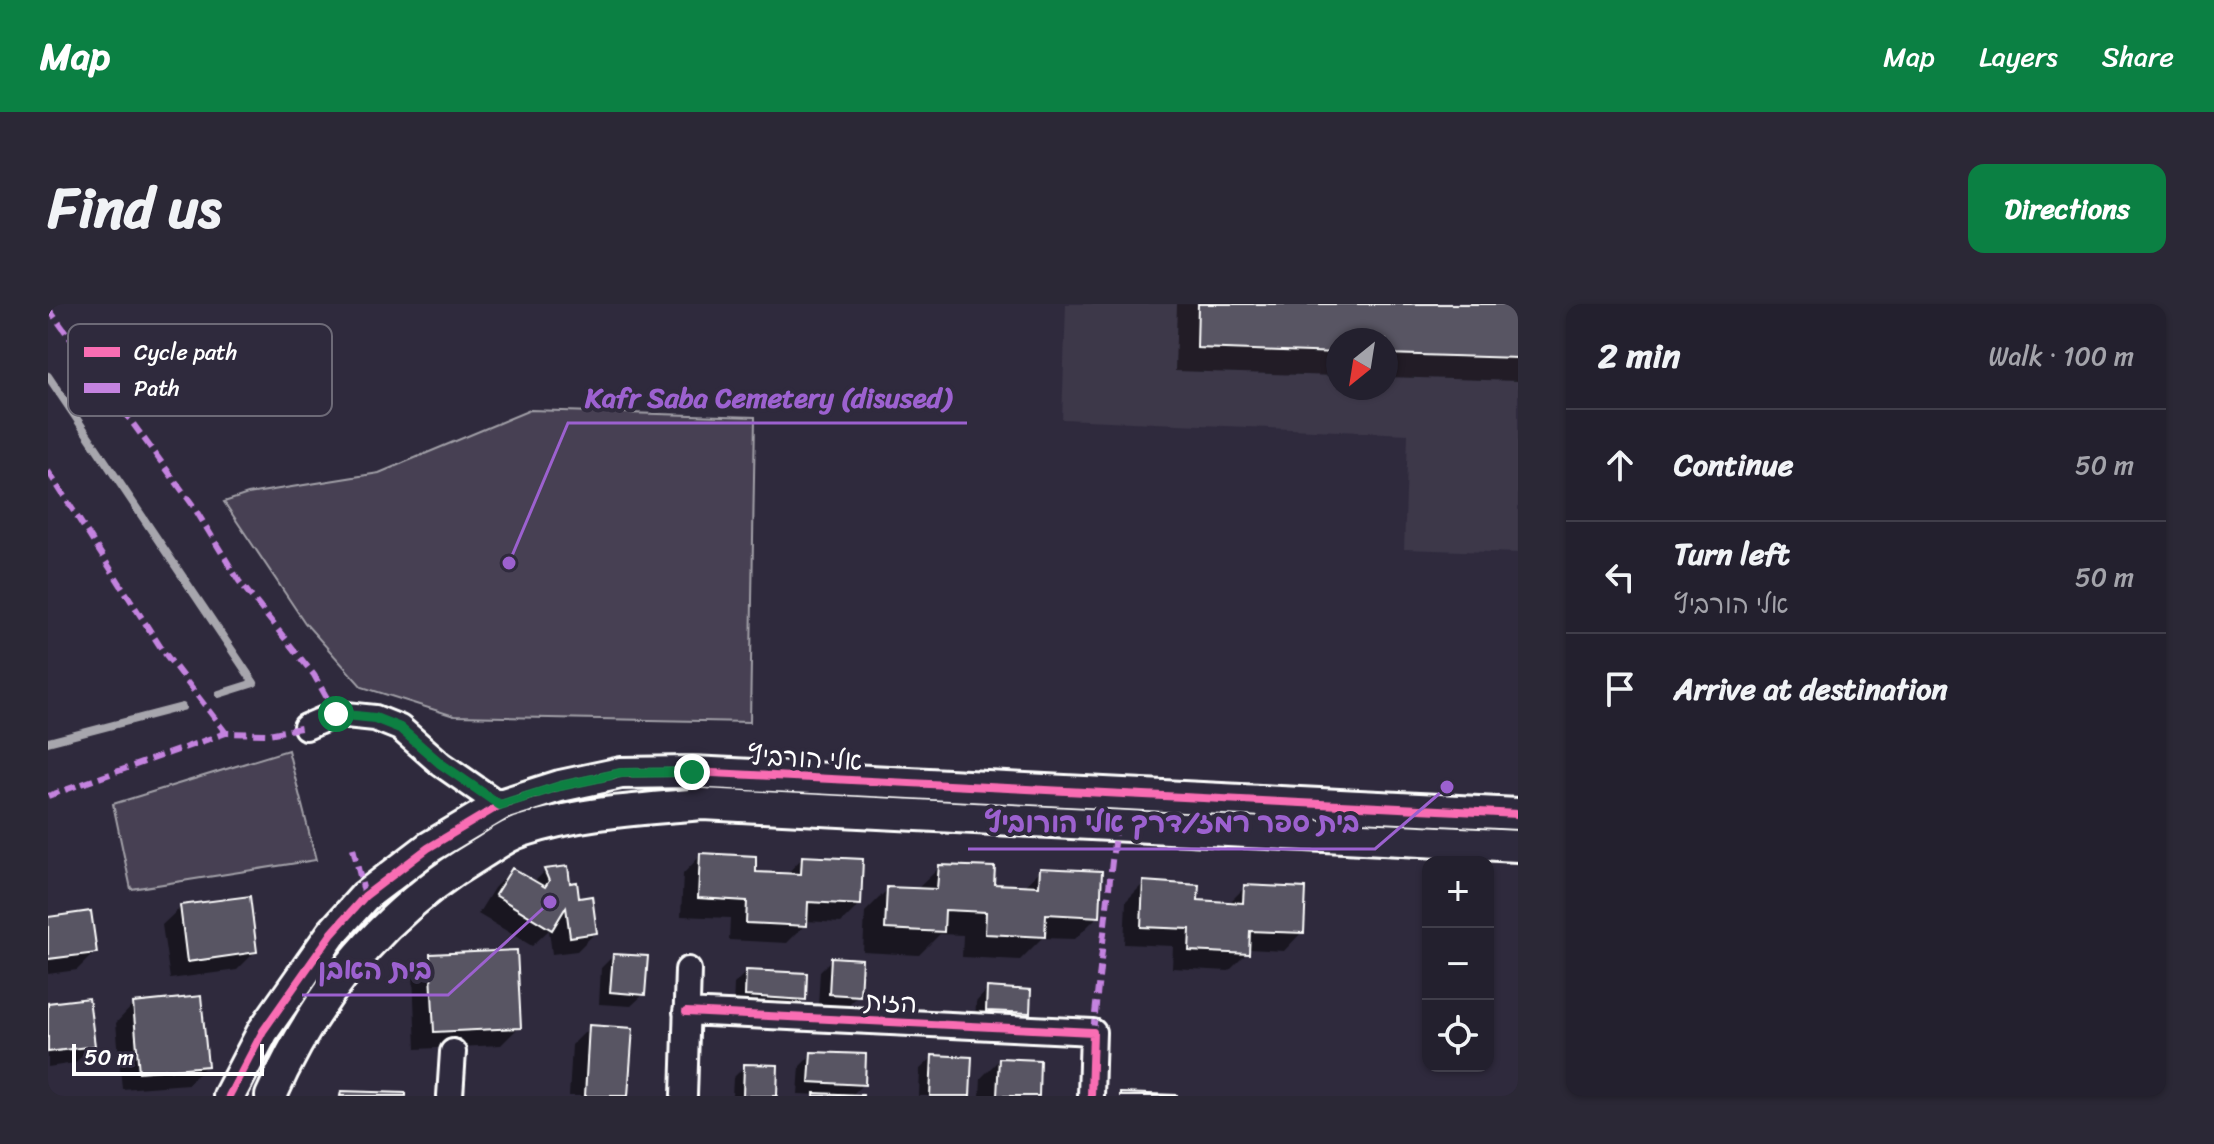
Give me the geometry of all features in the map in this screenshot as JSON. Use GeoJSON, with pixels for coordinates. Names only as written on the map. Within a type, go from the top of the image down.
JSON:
{"type":"FeatureCollection","features":[{"type":"Feature","properties":{"kind":"street"},"geometry":{"type":"LineString","coordinates":[[306,727],[336,714],[375,718],[400,728],[441,764],[500,805]]}},
{"type":"Feature","properties":{"kind":"street","name":"אלי הורביץ"},"geometry":{"type":"LineString","coordinates":[[229,1096],[263,1031],[332,933],[365,896],[428,848],[500,805],[560,786],[621,773],[692,772],[1518,814]]}},
{"type":"Feature","properties":{"kind":"street","name":"אלי הורביץ"},"geometry":{"type":"LineString","coordinates":[[271,1096],[334,983],[378,933],[442,877],[519,831],[607,812],[703,804],[1518,846]]}},
{"type":"Feature","properties":{"kind":"street"},"geometry":{"type":"LineString","coordinates":[[684,1096],[688,970]]}},
{"type":"Feature","properties":{"kind":"street","name":"הזית"},"geometry":{"type":"LineString","coordinates":[[686,1012],[1093,1032],[1091,1096]]}},
{"type":"Feature","properties":{"kind":"street"},"geometry":{"type":"LineString","coordinates":[[450,1096],[453,1052]]}},
{"type":"Feature","properties":{"kind":"shaded area"},"geometry":{"type":"Polygon","coordinates":[[[1066,304],[1518,304],[1518,553],[1404,549],[1408,434],[1062,419],[1066,304]]]}},
{"type":"Feature","properties":{"kind":"shaded area"},"geometry":{"type":"Polygon","coordinates":[[[530,410],[755,417],[750,722],[454,716],[362,687],[305,623],[224,502],[248,494],[379,473],[530,410]]]}},
{"type":"Feature","properties":{"kind":"shaded area"},"geometry":{"type":"Polygon","coordinates":[[[288,750],[316,860],[131,889],[113,804],[288,750]]]}},
{"type":"Feature","properties":{"kind":"building"},"geometry":{"type":"Polygon","coordinates":[[[1198,304],[1518,304],[1518,358],[1398,354],[1398,328],[1326,328],[1326,353],[1197,348],[1198,304]]]}},
{"type":"Feature","properties":{"kind":"building"},"geometry":{"type":"Polygon","coordinates":[[[700,853],[756,856],[756,872],[801,874],[802,856],[863,859],[861,905],[808,902],[807,926],[746,923],[747,901],[698,898],[700,853]]]}},
{"type":"Feature","properties":{"kind":"building"},"geometry":{"type":"Polygon","coordinates":[[[939,865],[995,867],[994,884],[1039,886],[1040,868],[1102,871],[1100,917],[1046,914],[1045,937],[985,934],[986,912],[945,910],[944,932],[885,929],[887,887],[937,889],[939,865]]]}},
{"type":"Feature","properties":{"kind":"building"},"geometry":{"type":"Polygon","coordinates":[[[568,866],[570,883],[577,882],[579,898],[592,896],[597,933],[570,937],[566,907],[552,930],[495,895],[512,868],[545,887],[549,881],[544,869],[568,866]]]}},
{"type":"Feature","properties":{"kind":"building"},"geometry":{"type":"Polygon","coordinates":[[[1143,881],[1199,885],[1198,900],[1243,903],[1244,885],[1306,888],[1304,933],[1250,931],[1249,954],[1189,951],[1190,929],[1141,927],[1143,881]]]}},
{"type":"Feature","properties":{"kind":"building"},"geometry":{"type":"Polygon","coordinates":[[[250,896],[257,952],[187,962],[180,905],[250,896]]]}},
{"type":"Feature","properties":{"kind":"building"},"geometry":{"type":"Polygon","coordinates":[[[91,911],[97,953],[48,959],[48,917],[91,911]]]}},
{"type":"Feature","properties":{"kind":"building"},"geometry":{"type":"Polygon","coordinates":[[[517,950],[521,1028],[434,1032],[430,954],[517,950]]]}},
{"type":"Feature","properties":{"kind":"building"},"geometry":{"type":"Polygon","coordinates":[[[613,954],[648,956],[645,995],[610,992],[613,954]]]}},
{"type":"Feature","properties":{"kind":"building"},"geometry":{"type":"Polygon","coordinates":[[[831,957],[862,959],[860,996],[829,994],[831,957]]]}},
{"type":"Feature","properties":{"kind":"building"},"geometry":{"type":"Polygon","coordinates":[[[746,970],[807,973],[806,1000],[745,996],[746,970]]]}},
{"type":"Feature","properties":{"kind":"building"},"geometry":{"type":"Polygon","coordinates":[[[987,987],[1031,990],[1030,1013],[986,1011],[987,987]]]}},
{"type":"Feature","properties":{"kind":"building"},"geometry":{"type":"Polygon","coordinates":[[[201,996],[208,1066],[139,1072],[133,1003],[201,996]]]}},
{"type":"Feature","properties":{"kind":"building"},"geometry":{"type":"Polygon","coordinates":[[[89,998],[95,1046],[48,1052],[48,1003],[89,998]]]}},
{"type":"Feature","properties":{"kind":"building"},"geometry":{"type":"Polygon","coordinates":[[[589,1025],[633,1028],[628,1096],[585,1096],[589,1025]]]}},
{"type":"Feature","properties":{"kind":"building"},"geometry":{"type":"Polygon","coordinates":[[[811,1052],[866,1054],[865,1085],[809,1082],[811,1052]]]}},
{"type":"Feature","properties":{"kind":"building"},"geometry":{"type":"Polygon","coordinates":[[[932,1055],[972,1057],[970,1096],[930,1096],[932,1055]]]}},
{"type":"Feature","properties":{"kind":"building"},"geometry":{"type":"Polygon","coordinates":[[[999,1058],[1040,1060],[1039,1096],[997,1096],[999,1058]]]}},
{"type":"Feature","properties":{"kind":"building"},"geometry":{"type":"Polygon","coordinates":[[[744,1064],[778,1065],[777,1096],[743,1096],[744,1064]]]}},
{"type":"Feature","properties":{"kind":"building"},"geometry":{"type":"Polygon","coordinates":[[[341,1091],[406,1093],[406,1096],[340,1096],[341,1091]]]}},
{"type":"Feature","properties":{"kind":"building"},"geometry":{"type":"Polygon","coordinates":[[[814,1093],[863,1095],[863,1096],[814,1096],[814,1093]]]}},
{"type":"Feature","properties":{"kind":"building"},"geometry":{"type":"Polygon","coordinates":[[[1120,1093],[1177,1095],[1177,1096],[1120,1096],[1120,1093]]]}},
{"type":"Feature","properties":{"kind":"waterway"},"geometry":{"type":"LineString","coordinates":[[48,376],[68,406]]}},
{"type":"Feature","properties":{"kind":"waterway"},"geometry":{"type":"LineString","coordinates":[[75,416],[254,683],[219,694]]}},
{"type":"Feature","properties":{"kind":"waterway"},"geometry":{"type":"LineString","coordinates":[[48,742],[182,707]]}},
{"type":"Feature","properties":{"kind":"marked path"},"geometry":{"type":"LineString","coordinates":[[48,308],[68,335]]}},
{"type":"Feature","properties":{"kind":"marked path"},"geometry":{"type":"LineString","coordinates":[[127,416],[192,504],[239,581],[314,675],[336,714]]}},
{"type":"Feature","properties":{"kind":"marked path"},"geometry":{"type":"LineString","coordinates":[[48,471],[163,651],[226,733]]}},
{"type":"Feature","properties":{"kind":"marked path"},"geometry":{"type":"LineString","coordinates":[[48,796],[226,733],[268,734],[306,727]]}},
{"type":"Feature","properties":{"kind":"marked path"},"geometry":{"type":"LineString","coordinates":[[1093,1032],[1116,825]]}},
{"type":"Feature","properties":{"kind":"marked path"},"geometry":{"type":"LineString","coordinates":[[353,848],[365,896]]}},
{"type":"Feature","properties":{"kind":"cycle path"},"geometry":{"type":"LineString","coordinates":[[229,1096],[263,1031],[332,933],[365,896],[428,848],[500,805],[560,786],[621,773],[692,772],[1518,814]]}},
{"type":"Feature","properties":{"kind":"cycle path"},"geometry":{"type":"LineString","coordinates":[[686,1012],[1093,1032],[1091,1096]]}},
{"type":"Feature","properties":{"kind":"place","name":"Kafr Saba Cemetery (disused)"},"geometry":{"type":"Point","coordinates":[509,563]}},
{"type":"Feature","properties":{"kind":"place","name":"בית ספר רמז/דרך אלי הורוביץ"},"geometry":{"type":"Point","coordinates":[1447,787]}},
{"type":"Feature","properties":{"kind":"place","name":"בית האבן"},"geometry":{"type":"Point","coordinates":[550,902]}},
{"type":"Feature","properties":{"kind":"route"},"geometry":{"type":"LineString","coordinates":[[336,714],[375,718],[400,728],[441,764],[500,805],[560,786],[621,773],[692,772]]}}]}
